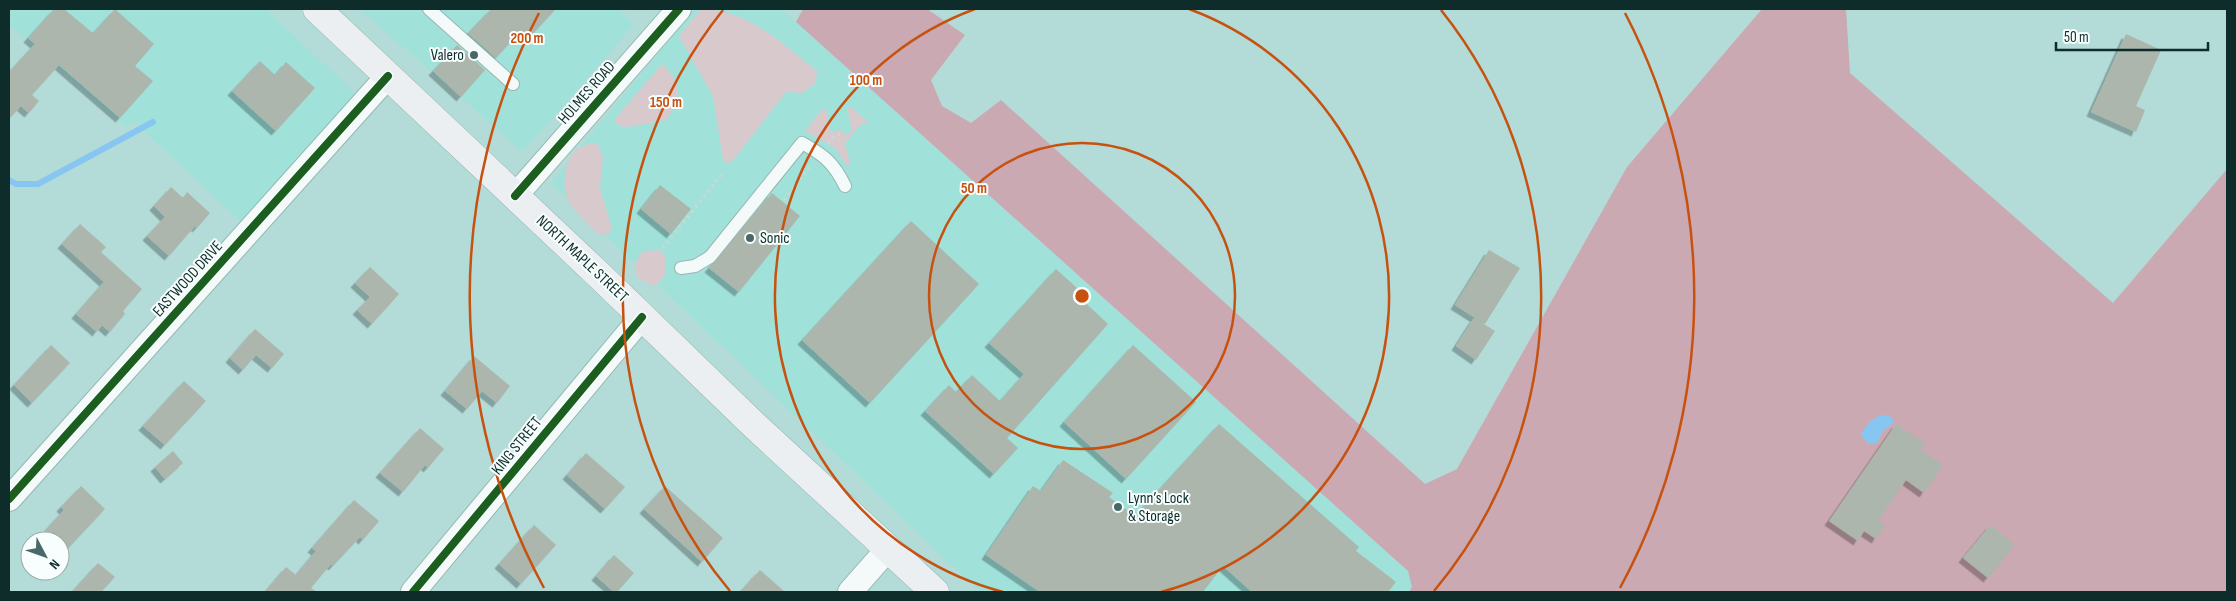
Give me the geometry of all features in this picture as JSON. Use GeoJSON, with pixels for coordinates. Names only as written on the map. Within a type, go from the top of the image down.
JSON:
{"type":"FeatureCollection","features":[{"type":"Feature","properties":{"kind":"main road","name":"NORTH MAPLE STREET"},"geometry":{"type":"LineString","coordinates":[[317,9],[887,550],[934,592]]}},
{"type":"Feature","properties":{"kind":"street","name":"HOLMES ROAD"},"geometry":{"type":"LineString","coordinates":[[515,196],[679,9]]}},
{"type":"Feature","properties":{"kind":"street","name":"EASTWOOD DRIVE"},"geometry":{"type":"LineString","coordinates":[[9,499],[388,76]]}},
{"type":"Feature","properties":{"kind":"street","name":"KING STREET"},"geometry":{"type":"LineString","coordinates":[[421,589],[642,317]]}},
{"type":"Feature","properties":{"kind":"street"},"geometry":{"type":"LineString","coordinates":[[850,592],[887,550]]}},
{"type":"Feature","properties":{"kind":"lane"},"geometry":{"type":"LineString","coordinates":[[429,9],[513,84]]}},
{"type":"Feature","properties":{"kind":"lane"},"geometry":{"type":"LineString","coordinates":[[681,268],[695,266],[710,257],[802,143],[823,155],[836,168],[845,186]]}},
{"type":"Feature","properties":{"kind":"path"},"geometry":{"type":"LineString","coordinates":[[663,248],[722,174]]}},
{"type":"Feature","properties":{"kind":"shaded area"},"geometry":{"type":"Polygon","coordinates":[[[9,9],[266,9],[358,96],[244,224],[133,121],[127,128],[9,24],[9,9]]]}},
{"type":"Feature","properties":{"kind":"shaded area"},"geometry":{"type":"Polygon","coordinates":[[[360,9],[617,9],[634,24],[523,152],[360,9]]]}},
{"type":"Feature","properties":{"kind":"shaded area"},"geometry":{"type":"Polygon","coordinates":[[[695,9],[781,9],[1408,571],[1413,587],[1409,592],[980,592],[551,183],[695,9]]]}},
{"type":"Feature","properties":{"kind":"shaded area"},"geometry":{"type":"Polygon","coordinates":[[[701,9],[734,15],[749,21],[764,30],[817,71],[816,82],[803,93],[786,92],[735,158],[728,164],[723,160],[713,96],[679,36],[701,9]]]}},
{"type":"Feature","properties":{"kind":"shaded area"},"geometry":{"type":"Polygon","coordinates":[[[803,9],[927,9],[965,35],[931,80],[942,106],[971,123],[1001,100],[1425,484],[1457,469],[1627,167],[1762,9],[1846,9],[1850,73],[2113,303],[2227,169],[2227,592],[1409,592],[1412,587],[1408,571],[796,22],[803,9]]]}},
{"type":"Feature","properties":{"kind":"shaded area"},"geometry":{"type":"Polygon","coordinates":[[[662,64],[673,77],[678,90],[675,104],[666,120],[628,127],[619,126],[614,120],[662,64]]]}},
{"type":"Feature","properties":{"kind":"shaded area"},"geometry":{"type":"Polygon","coordinates":[[[847,107],[851,107],[869,123],[860,125],[845,143],[850,164],[847,166],[835,148],[805,131],[823,108],[826,110],[831,133],[842,129],[844,135],[852,131],[847,107]]]}},
{"type":"Feature","properties":{"kind":"shaded area"},"geometry":{"type":"Polygon","coordinates":[[[592,143],[598,145],[603,158],[600,187],[612,229],[604,235],[594,230],[579,215],[567,198],[564,185],[569,159],[578,149],[592,143]]]}},
{"type":"Feature","properties":{"kind":"shaded area"},"geometry":{"type":"Polygon","coordinates":[[[659,250],[664,254],[666,268],[662,280],[654,286],[638,276],[635,272],[635,267],[643,251],[659,250]]]}},
{"type":"Feature","properties":{"kind":"shaded area"},"geometry":{"type":"Polygon","coordinates":[[[1883,415],[1893,419],[1893,423],[1882,432],[1877,443],[1868,444],[1861,435],[1863,431],[1872,420],[1883,415]]]}},
{"type":"Feature","properties":{"kind":"building"},"geometry":{"type":"Polygon","coordinates":[[[54,9],[64,9],[93,33],[115,9],[154,44],[135,66],[153,81],[120,118],[59,65],[32,95],[39,101],[29,113],[21,106],[9,119],[9,72],[35,44],[28,38],[54,9]]]}},
{"type":"Feature","properties":{"kind":"building"},"geometry":{"type":"Polygon","coordinates":[[[491,9],[556,9],[528,39],[520,32],[496,58],[468,33],[491,9]]]}},
{"type":"Feature","properties":{"kind":"building"},"geometry":{"type":"Polygon","coordinates":[[[2126,34],[2161,50],[2136,106],[2145,110],[2136,132],[2091,112],[2126,34]]]}},
{"type":"Feature","properties":{"kind":"building"},"geometry":{"type":"Polygon","coordinates":[[[457,45],[485,70],[461,97],[433,71],[457,45]]]}},
{"type":"Feature","properties":{"kind":"building"},"geometry":{"type":"Polygon","coordinates":[[[260,61],[275,75],[286,62],[315,88],[276,131],[232,91],[260,61]]]}},
{"type":"Feature","properties":{"kind":"building"},"geometry":{"type":"Polygon","coordinates":[[[660,185],[691,209],[671,234],[641,209],[660,185]]]}},
{"type":"Feature","properties":{"kind":"building"},"geometry":{"type":"Polygon","coordinates":[[[171,187],[183,198],[187,192],[210,213],[197,228],[195,226],[169,256],[147,236],[165,217],[154,206],[171,187]]]}},
{"type":"Feature","properties":{"kind":"building","name":"Sonic"},"geometry":{"type":"Polygon","coordinates":[[[772,193],[800,216],[739,292],[709,268],[772,193]]]}},
{"type":"Feature","properties":{"kind":"building"},"geometry":{"type":"Polygon","coordinates":[[[911,221],[979,284],[870,403],[802,340],[911,221]]]}},
{"type":"Feature","properties":{"kind":"building"},"geometry":{"type":"Polygon","coordinates":[[[80,224],[106,247],[101,252],[142,289],[123,311],[125,314],[110,332],[102,325],[97,332],[76,314],[104,282],[62,244],[80,224]]]}},
{"type":"Feature","properties":{"kind":"building"},"geometry":{"type":"Polygon","coordinates":[[[1489,250],[1520,268],[1485,324],[1455,305],[1489,250]]]}},
{"type":"Feature","properties":{"kind":"building"},"geometry":{"type":"Polygon","coordinates":[[[370,267],[399,294],[372,324],[357,310],[370,297],[355,283],[370,267]]]}},
{"type":"Feature","properties":{"kind":"building"},"geometry":{"type":"Polygon","coordinates":[[[1056,269],[1077,288],[1074,292],[1108,324],[1007,438],[1018,448],[994,474],[925,411],[949,385],[956,392],[972,375],[1000,401],[1024,374],[989,343],[1056,269]]]}},
{"type":"Feature","properties":{"kind":"building"},"geometry":{"type":"Polygon","coordinates":[[[1474,318],[1495,331],[1476,360],[1456,346],[1474,318]]]}},
{"type":"Feature","properties":{"kind":"building"},"geometry":{"type":"Polygon","coordinates":[[[255,329],[284,354],[272,368],[256,355],[243,370],[230,358],[255,329]]]}},
{"type":"Feature","properties":{"kind":"building"},"geometry":{"type":"Polygon","coordinates":[[[51,345],[70,363],[32,403],[14,385],[51,345]]]}},
{"type":"Feature","properties":{"kind":"building"},"geometry":{"type":"Polygon","coordinates":[[[1133,345],[1196,402],[1126,479],[1064,422],[1133,345]]]}},
{"type":"Feature","properties":{"kind":"building"},"geometry":{"type":"Polygon","coordinates":[[[474,356],[510,386],[497,403],[482,391],[467,409],[445,391],[474,356]]]}},
{"type":"Feature","properties":{"kind":"building"},"geometry":{"type":"Polygon","coordinates":[[[184,381],[206,401],[165,445],[143,426],[184,381]]]}},
{"type":"Feature","properties":{"kind":"building"},"geometry":{"type":"Polygon","coordinates":[[[1219,424],[1359,547],[1356,551],[1396,582],[1388,592],[1252,592],[1223,566],[1203,592],[1040,592],[986,555],[1033,486],[1041,491],[1063,460],[1113,493],[1109,497],[1135,516],[1219,424]]]}},
{"type":"Feature","properties":{"kind":"building"},"geometry":{"type":"Polygon","coordinates":[[[1896,424],[1925,443],[1921,450],[1943,465],[1924,493],[1906,480],[1878,521],[1885,526],[1876,539],[1864,531],[1858,541],[1829,521],[1896,424]]]}},
{"type":"Feature","properties":{"kind":"building"},"geometry":{"type":"Polygon","coordinates":[[[420,428],[444,449],[428,468],[425,465],[403,492],[380,473],[420,428]]]}},
{"type":"Feature","properties":{"kind":"building"},"geometry":{"type":"Polygon","coordinates":[[[173,451],[183,463],[165,479],[155,467],[173,451]]]}},
{"type":"Feature","properties":{"kind":"building"},"geometry":{"type":"Polygon","coordinates":[[[586,453],[625,487],[605,509],[567,475],[586,453]]]}},
{"type":"Feature","properties":{"kind":"building"},"geometry":{"type":"Polygon","coordinates":[[[81,486],[105,509],[70,546],[70,531],[45,531],[64,510],[61,507],[81,486]]]}},
{"type":"Feature","properties":{"kind":"building"},"geometry":{"type":"Polygon","coordinates":[[[665,486],[723,538],[702,562],[644,509],[665,486]]]}},
{"type":"Feature","properties":{"kind":"building"},"geometry":{"type":"Polygon","coordinates":[[[354,500],[379,521],[363,540],[360,537],[333,566],[331,564],[311,588],[317,592],[265,592],[286,567],[296,575],[316,551],[312,548],[354,500]]]}},
{"type":"Feature","properties":{"kind":"building"},"geometry":{"type":"Polygon","coordinates":[[[534,525],[556,545],[521,584],[499,564],[534,525]]]}},
{"type":"Feature","properties":{"kind":"building"},"geometry":{"type":"Polygon","coordinates":[[[1990,525],[2015,545],[1988,578],[1963,558],[1990,525]]]}},
{"type":"Feature","properties":{"kind":"building"},"geometry":{"type":"Polygon","coordinates":[[[614,555],[634,573],[617,592],[614,592],[596,576],[614,555]]]}},
{"type":"Feature","properties":{"kind":"building"},"geometry":{"type":"Polygon","coordinates":[[[98,563],[115,577],[101,592],[72,592],[98,563]]]}},
{"type":"Feature","properties":{"kind":"building"},"geometry":{"type":"Polygon","coordinates":[[[760,570],[785,592],[740,592],[760,570]]]}},
{"type":"Feature","properties":{"kind":"waterway"},"geometry":{"type":"LineString","coordinates":[[9,180],[16,184],[38,184],[153,122]]}},
{"type":"Feature","properties":{"kind":"cycle path"},"geometry":{"type":"LineString","coordinates":[[515,196],[679,9]]}},
{"type":"Feature","properties":{"kind":"cycle path"},"geometry":{"type":"LineString","coordinates":[[9,499],[388,76]]}},
{"type":"Feature","properties":{"kind":"cycle path"},"geometry":{"type":"LineString","coordinates":[[413,592],[642,317]]}},
{"type":"Feature","properties":{"kind":"place","name":"Valero"},"geometry":{"type":"Point","coordinates":[474,55]}},
{"type":"Feature","properties":{"kind":"place","name":"Sonic"},"geometry":{"type":"Point","coordinates":[750,238]}},
{"type":"Feature","properties":{"kind":"place","name":"Lynn’s Lock & Storage"},"geometry":{"type":"Point","coordinates":[1118,507]}}]}
